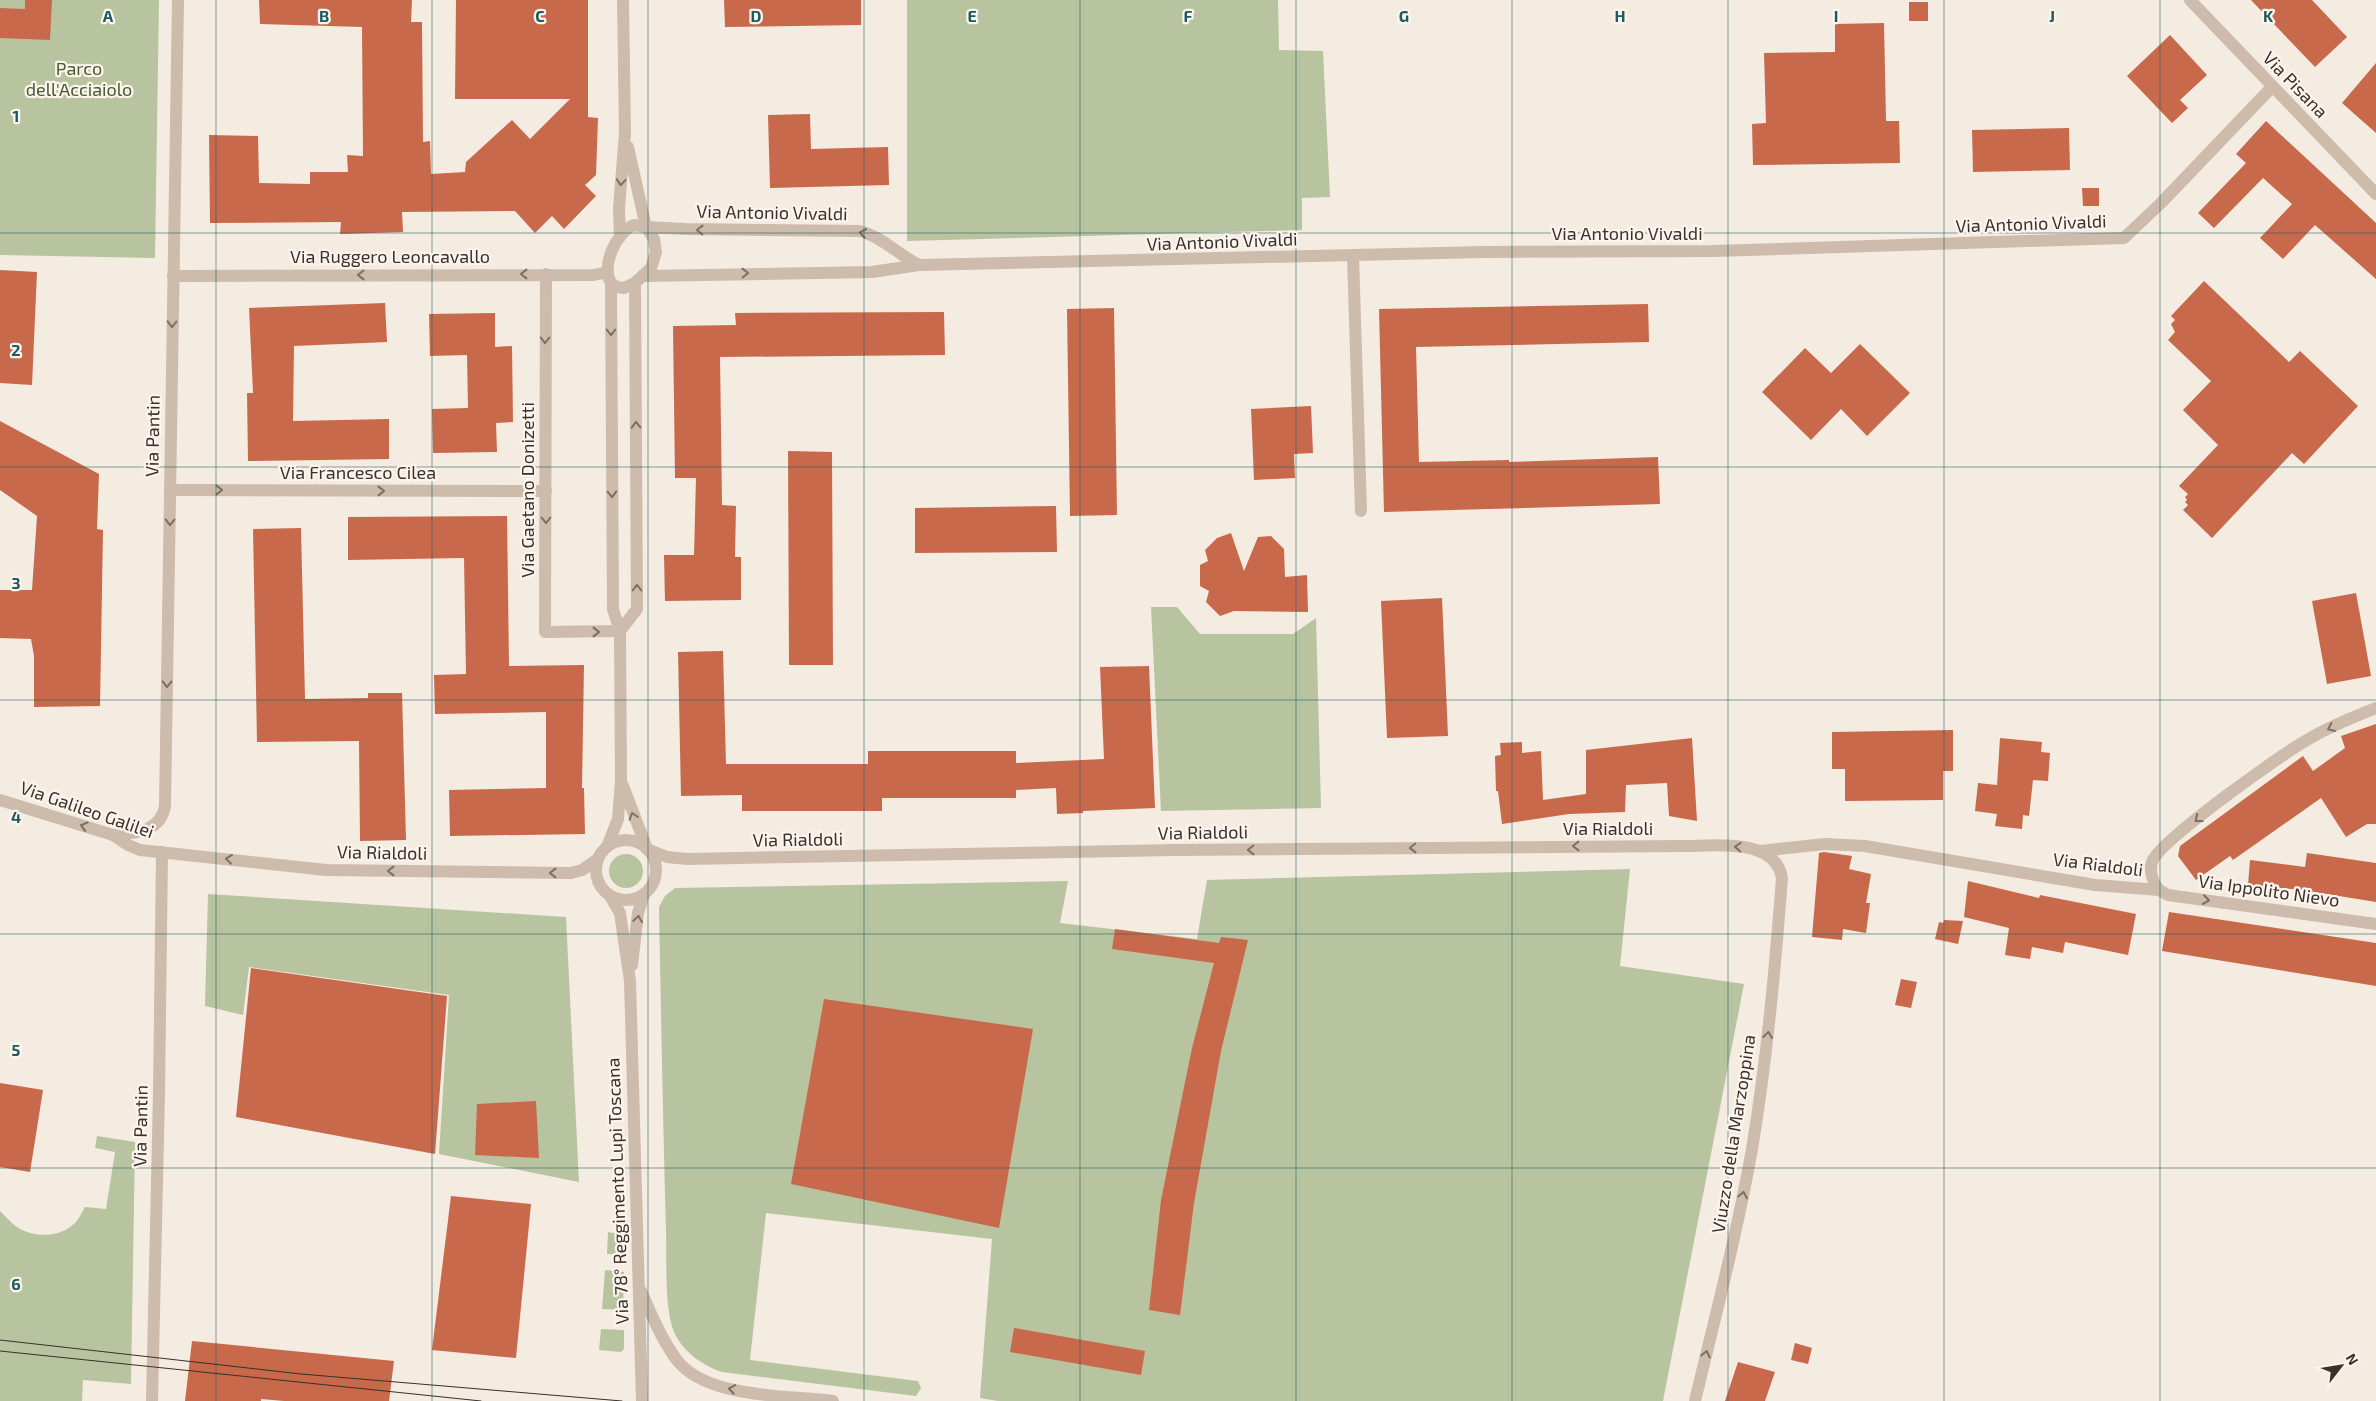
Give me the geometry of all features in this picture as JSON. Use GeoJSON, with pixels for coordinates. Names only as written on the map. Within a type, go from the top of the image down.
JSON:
{"type":"FeatureCollection","features":[{"type":"Feature","properties":{"kind":"street","name":"Via Pantin"},"geometry":{"type":"LineString","coordinates":[[114,835],[143,831],[159,822],[164,811],[178,0]]}},
{"type":"Feature","properties":{"kind":"street"},"geometry":{"type":"LineString","coordinates":[[620,237],[619,208],[625,133],[623,0]]}},
{"type":"Feature","properties":{"kind":"street","name":"Via Pisana"},"geometry":{"type":"LineString","coordinates":[[2190,0],[2376,194]]}},
{"type":"Feature","properties":{"kind":"street","name":"Via Antonio Vivaldi"},"geometry":{"type":"LineString","coordinates":[[639,280],[872,272],[919,266],[1492,252],[1705,251],[2124,238],[2161,203],[2272,87]]}},
{"type":"Feature","properties":{"kind":"street"},"geometry":{"type":"LineString","coordinates":[[609,278],[617,287],[624,288],[639,280],[651,268],[656,252],[654,239],[646,227],[625,133]]}},
{"type":"Feature","properties":{"kind":"street"},"geometry":{"type":"LineString","coordinates":[[607,847],[618,819],[622,781],[620,631],[613,609],[610,257],[620,237],[634,225],[646,227]]}},
{"type":"Feature","properties":{"kind":"street","name":"Via Antonio Vivaldi"},"geometry":{"type":"LineString","coordinates":[[646,227],[685,230],[859,232],[880,239],[892,250],[919,266]]}},
{"type":"Feature","properties":{"kind":"street"},"geometry":{"type":"LineString","coordinates":[[872,272],[884,262],[892,250]]}},
{"type":"Feature","properties":{"kind":"street"},"geometry":{"type":"LineString","coordinates":[[1353,256],[1361,511]]}},
{"type":"Feature","properties":{"kind":"street","name":"Via Ruggero Leoncavallo"},"geometry":{"type":"LineString","coordinates":[[173,276],[546,274],[594,275],[609,278]]}},
{"type":"Feature","properties":{"kind":"street","name":"Via Gaetano Donizetti"},"geometry":{"type":"LineString","coordinates":[[546,274],[545,632],[620,631]]}},
{"type":"Feature","properties":{"kind":"street"},"geometry":{"type":"LineString","coordinates":[[620,631],[637,609],[639,280]]}},
{"type":"Feature","properties":{"kind":"street","name":"Via Francesco Cilea"},"geometry":{"type":"LineString","coordinates":[[170,490],[546,491]]}},
{"type":"Feature","properties":{"kind":"street","name":"Via Rialdoli"},"geometry":{"type":"LineString","coordinates":[[2158,890],[2152,878],[2152,862],[2161,850],[2186,828],[2269,764],[2308,739],[2376,708]]}},
{"type":"Feature","properties":{"kind":"street"},"geometry":{"type":"LineString","coordinates":[[598,859],[596,870],[598,882],[610,896],[629,900],[644,894],[652,884],[655,873],[653,858],[647,850],[622,781]]}},
{"type":"Feature","properties":{"kind":"street","name":"Via Galileo Galilei"},"geometry":{"type":"LineString","coordinates":[[0,800],[114,835],[135,848],[162,852]]}},
{"type":"Feature","properties":{"kind":"street","name":"Via Rialdoli"},"geometry":{"type":"LineString","coordinates":[[162,852],[326,870],[571,873],[582,870],[598,859],[607,847],[615,842],[627,840],[638,843],[647,850],[667,857],[687,859],[1165,850],[1738,846],[1760,851],[1769,856],[1779,868]]}},
{"type":"Feature","properties":{"kind":"street","name":"Via Rialdoli"},"geometry":{"type":"LineString","coordinates":[[1760,851],[1825,844],[1865,846],[2095,885],[2158,890]]}},
{"type":"Feature","properties":{"kind":"street","name":"Via Pantin"},"geometry":{"type":"LineString","coordinates":[[152,1401],[159,1104],[162,852]]}},
{"type":"Feature","properties":{"kind":"street","name":"Viuzzo della Marzoppina"},"geometry":{"type":"LineString","coordinates":[[1695,1401],[1726,1278],[1752,1150],[1770,1021],[1782,878],[1779,868]]}},
{"type":"Feature","properties":{"kind":"street","name":"Via Ippolito Nievo"},"geometry":{"type":"LineString","coordinates":[[2158,890],[2168,895],[2376,924]]}},
{"type":"Feature","properties":{"kind":"street","name":"Via 78° Reggimento Lupi Toscana"},"geometry":{"type":"LineString","coordinates":[[630,981],[638,913],[644,894]]}},
{"type":"Feature","properties":{"kind":"street","name":"Via 78° Reggimento Lupi Toscana"},"geometry":{"type":"LineString","coordinates":[[610,896],[620,913],[630,981],[642,1401]]}},
{"type":"Feature","properties":{"kind":"street"},"geometry":{"type":"LineString","coordinates":[[639,1286],[671,1352],[682,1366],[698,1378],[730,1390],[833,1401]]}},
{"type":"Feature","properties":{"kind":"green space","name":"Parco dell'Acciaiolo"},"geometry":{"type":"Polygon","coordinates":[[[0,0],[159,0],[155,258],[0,255],[0,0]]]}},
{"type":"Feature","properties":{"kind":"green space"},"geometry":{"type":"Polygon","coordinates":[[[907,0],[1278,0],[1279,50],[1323,51],[1330,197],[1302,198],[1302,230],[907,241],[907,0]]]}},
{"type":"Feature","properties":{"kind":"green space"},"geometry":{"type":"Polygon","coordinates":[[[1151,607],[1177,607],[1200,634],[1293,634],[1316,618],[1321,808],[1161,811],[1151,607]]]}},
{"type":"Feature","properties":{"kind":"green space"},"geometry":{"type":"Polygon","coordinates":[[[626,854],[638,859],[643,871],[638,883],[626,888],[614,883],[609,871],[614,859],[626,854]]]}},
{"type":"Feature","properties":{"kind":"green space"},"geometry":{"type":"Polygon","coordinates":[[[1630,869],[1620,966],[1744,984],[1663,1401],[998,1401],[980,1398],[992,1239],[766,1213],[750,1360],[918,1381],[921,1388],[916,1396],[722,1372],[707,1366],[688,1352],[674,1332],[669,1310],[667,1282],[659,907],[665,896],[675,888],[1068,881],[1060,923],[1197,939],[1207,880],[1630,869]]]}},
{"type":"Feature","properties":{"kind":"green space"},"geometry":{"type":"Polygon","coordinates":[[[208,894],[566,917],[579,1182],[439,1154],[449,995],[249,967],[243,1015],[205,1006],[208,894]]]}},
{"type":"Feature","properties":{"kind":"green space"},"geometry":{"type":"Polygon","coordinates":[[[97,1136],[135,1142],[131,1384],[83,1380],[82,1401],[0,1401],[0,1211],[20,1229],[34,1234],[49,1235],[69,1228],[85,1207],[106,1209],[115,1152],[95,1148],[97,1136]]]}},
{"type":"Feature","properties":{"kind":"green space"},"geometry":{"type":"Polygon","coordinates":[[[608,1232],[624,1235],[623,1255],[607,1254],[608,1232]]]}},
{"type":"Feature","properties":{"kind":"green space"},"geometry":{"type":"Polygon","coordinates":[[[605,1270],[624,1272],[623,1310],[602,1309],[605,1270]]]}},
{"type":"Feature","properties":{"kind":"green space"},"geometry":{"type":"Polygon","coordinates":[[[601,1329],[624,1330],[624,1349],[621,1352],[599,1350],[601,1329]]]}},
{"type":"Feature","properties":{"kind":"building"},"geometry":{"type":"Polygon","coordinates":[[[25,0],[52,0],[50,40],[0,38],[0,8],[25,9],[25,0]]]}},
{"type":"Feature","properties":{"kind":"building"},"geometry":{"type":"Polygon","coordinates":[[[259,0],[412,0],[411,22],[422,22],[423,142],[430,141],[431,174],[465,172],[466,162],[512,120],[530,139],[570,99],[455,99],[456,0],[588,0],[588,117],[598,118],[596,175],[585,185],[596,196],[564,229],[552,216],[535,233],[515,211],[402,212],[403,232],[340,234],[341,222],[210,223],[209,135],[258,136],[259,183],[310,184],[310,172],[348,172],[347,155],[363,156],[362,27],[260,24],[259,0]]]}},
{"type":"Feature","properties":{"kind":"building"},"geometry":{"type":"Polygon","coordinates":[[[724,0],[861,0],[861,25],[725,27],[724,0]]]}},
{"type":"Feature","properties":{"kind":"building"},"geometry":{"type":"Polygon","coordinates":[[[2251,0],[2312,0],[2347,37],[2315,67],[2251,0]]]}},
{"type":"Feature","properties":{"kind":"building"},"geometry":{"type":"Polygon","coordinates":[[[1909,2],[1928,2],[1928,21],[1909,21],[1909,2]]]}},
{"type":"Feature","properties":{"kind":"building"},"geometry":{"type":"Polygon","coordinates":[[[1884,23],[1886,121],[1899,121],[1900,163],[1753,165],[1752,124],[1766,123],[1764,53],[1835,52],[1835,24],[1884,23]]]}},
{"type":"Feature","properties":{"kind":"building"},"geometry":{"type":"Polygon","coordinates":[[[2170,35],[2207,75],[2180,100],[2188,108],[2172,123],[2127,76],[2170,35]]]}},
{"type":"Feature","properties":{"kind":"building"},"geometry":{"type":"Polygon","coordinates":[[[2376,63],[2376,133],[2342,103],[2376,63]]]}},
{"type":"Feature","properties":{"kind":"building"},"geometry":{"type":"Polygon","coordinates":[[[810,114],[811,149],[888,147],[889,185],[770,188],[768,115],[810,114]]]}},
{"type":"Feature","properties":{"kind":"building"},"geometry":{"type":"Polygon","coordinates":[[[2266,121],[2376,223],[2376,279],[2315,225],[2283,259],[2260,238],[2292,204],[2263,178],[2214,228],[2198,213],[2246,163],[2236,154],[2266,121]]]}},
{"type":"Feature","properties":{"kind":"building"},"geometry":{"type":"Polygon","coordinates":[[[2069,128],[2070,170],[1973,172],[1972,130],[2069,128]]]}},
{"type":"Feature","properties":{"kind":"building"},"geometry":{"type":"Polygon","coordinates":[[[2082,188],[2099,188],[2099,206],[2083,206],[2082,188]]]}},
{"type":"Feature","properties":{"kind":"building"},"geometry":{"type":"Polygon","coordinates":[[[0,270],[37,272],[32,385],[0,383],[0,270]]]}},
{"type":"Feature","properties":{"kind":"building"},"geometry":{"type":"Polygon","coordinates":[[[2204,281],[2289,362],[2300,351],[2358,406],[2304,464],[2292,453],[2212,538],[2183,510],[2188,505],[2185,502],[2187,500],[2185,497],[2188,494],[2179,486],[2218,445],[2183,410],[2211,381],[2168,340],[2175,332],[2171,324],[2175,320],[2171,316],[2204,281]]]}},
{"type":"Feature","properties":{"kind":"building"},"geometry":{"type":"Polygon","coordinates":[[[385,303],[387,342],[294,346],[293,421],[389,419],[389,459],[248,461],[247,393],[253,393],[249,308],[385,303]]]}},
{"type":"Feature","properties":{"kind":"building"},"geometry":{"type":"Polygon","coordinates":[[[1648,304],[1649,342],[1416,347],[1419,462],[1509,460],[1509,462],[1658,457],[1660,504],[1384,512],[1379,309],[1648,304]]]}},
{"type":"Feature","properties":{"kind":"building"},"geometry":{"type":"Polygon","coordinates":[[[1114,308],[1117,515],[1070,516],[1067,309],[1114,308]]]}},
{"type":"Feature","properties":{"kind":"building"},"geometry":{"type":"Polygon","coordinates":[[[944,312],[945,355],[720,357],[722,505],[736,506],[735,557],[741,557],[741,600],[665,601],[664,555],[694,555],[696,478],[675,478],[673,326],[736,325],[735,313],[944,312]]]}},
{"type":"Feature","properties":{"kind":"building"},"geometry":{"type":"Polygon","coordinates":[[[495,313],[495,347],[512,346],[513,422],[496,423],[497,452],[433,453],[432,409],[468,408],[467,355],[430,356],[429,314],[495,313]]]}},
{"type":"Feature","properties":{"kind":"building"},"geometry":{"type":"Polygon","coordinates":[[[1860,344],[1910,393],[1867,436],[1841,409],[1811,440],[1762,392],[1805,348],[1831,373],[1860,344]]]}},
{"type":"Feature","properties":{"kind":"building"},"geometry":{"type":"Polygon","coordinates":[[[1311,406],[1313,453],[1294,454],[1295,478],[1254,480],[1251,409],[1311,406]]]}},
{"type":"Feature","properties":{"kind":"building"},"geometry":{"type":"Polygon","coordinates":[[[0,421],[99,474],[97,529],[103,530],[100,706],[34,707],[34,656],[31,639],[0,638],[0,590],[32,590],[37,516],[0,490],[0,421]]]}},
{"type":"Feature","properties":{"kind":"building"},"geometry":{"type":"Polygon","coordinates":[[[788,451],[832,452],[833,665],[789,665],[788,451]]]}},
{"type":"Feature","properties":{"kind":"building"},"geometry":{"type":"Polygon","coordinates":[[[1056,506],[1057,552],[915,553],[915,508],[1056,506]]]}},
{"type":"Feature","properties":{"kind":"building"},"geometry":{"type":"Polygon","coordinates":[[[507,516],[509,666],[584,665],[582,788],[584,788],[585,834],[450,836],[449,790],[546,788],[546,712],[435,714],[434,675],[466,674],[464,558],[348,560],[348,517],[507,516]]]}},
{"type":"Feature","properties":{"kind":"building"},"geometry":{"type":"Polygon","coordinates":[[[301,528],[305,699],[368,698],[368,693],[402,693],[406,840],[360,841],[359,741],[257,742],[253,529],[301,528]]]}},
{"type":"Feature","properties":{"kind":"building"},"geometry":{"type":"Polygon","coordinates":[[[1231,533],[1244,571],[1258,537],[1271,536],[1284,549],[1285,577],[1307,575],[1308,612],[1234,611],[1220,616],[1206,602],[1209,591],[1200,586],[1200,565],[1208,561],[1205,550],[1217,538],[1231,533]]]}},
{"type":"Feature","properties":{"kind":"building"},"geometry":{"type":"Polygon","coordinates":[[[2356,593],[2371,676],[2327,684],[2312,601],[2356,593]]]}},
{"type":"Feature","properties":{"kind":"building"},"geometry":{"type":"Polygon","coordinates":[[[1442,598],[1448,736],[1387,738],[1381,601],[1442,598]]]}},
{"type":"Feature","properties":{"kind":"building"},"geometry":{"type":"Polygon","coordinates":[[[723,651],[726,764],[868,764],[868,751],[1016,751],[1016,763],[1104,759],[1100,667],[1149,666],[1155,808],[1057,814],[1056,788],[1016,790],[1016,798],[882,798],[882,811],[742,811],[742,795],[681,796],[678,652],[723,651]]]}},
{"type":"Feature","properties":{"kind":"building"},"geometry":{"type":"Polygon","coordinates":[[[2376,724],[2376,824],[2367,824],[2346,837],[2321,798],[2233,860],[2230,856],[2196,880],[2178,856],[2180,846],[2303,756],[2313,771],[2345,748],[2341,736],[2376,724]]]}},
{"type":"Feature","properties":{"kind":"building"},"geometry":{"type":"Polygon","coordinates":[[[1953,730],[1953,771],[1943,771],[1943,800],[1845,801],[1845,769],[1832,769],[1832,732],[1953,730]]]}},
{"type":"Feature","properties":{"kind":"building"},"geometry":{"type":"Polygon","coordinates":[[[1692,738],[1697,821],[1669,816],[1667,783],[1626,785],[1625,812],[1569,814],[1502,824],[1498,791],[1496,791],[1495,756],[1501,755],[1500,743],[1522,742],[1522,753],[1541,751],[1543,800],[1586,794],[1586,750],[1692,738]]]}},
{"type":"Feature","properties":{"kind":"building"},"geometry":{"type":"Polygon","coordinates":[[[2000,738],[2042,742],[2041,752],[2050,753],[2048,781],[2033,780],[2029,816],[2023,815],[2022,829],[1995,826],[1997,814],[1975,811],[1978,783],[1997,785],[2000,738]]]}},
{"type":"Feature","properties":{"kind":"building"},"geometry":{"type":"Polygon","coordinates":[[[1819,853],[1852,856],[1849,869],[1871,874],[1866,903],[1870,903],[1866,933],[1843,929],[1842,940],[1812,937],[1819,853]]]}},
{"type":"Feature","properties":{"kind":"building"},"geometry":{"type":"Polygon","coordinates":[[[2307,853],[2376,863],[2376,902],[2302,890],[2248,885],[2250,860],[2305,867],[2307,853]]]}},
{"type":"Feature","properties":{"kind":"building"},"geometry":{"type":"Polygon","coordinates":[[[1968,881],[2039,898],[2040,895],[2136,914],[2128,955],[2065,942],[2063,953],[2032,947],[2030,959],[2005,955],[2009,928],[1964,917],[1968,881]]]}},
{"type":"Feature","properties":{"kind":"building"},"geometry":{"type":"Polygon","coordinates":[[[2169,912],[2376,943],[2376,986],[2162,951],[2169,912]]]}},
{"type":"Feature","properties":{"kind":"building"},"geometry":{"type":"Polygon","coordinates":[[[1944,920],[1963,921],[1958,944],[1935,939],[1939,922],[1943,923],[1944,920]]]}},
{"type":"Feature","properties":{"kind":"building"},"geometry":{"type":"Polygon","coordinates":[[[1115,929],[1219,943],[1221,937],[1248,940],[1221,1051],[1194,1203],[1180,1315],[1149,1310],[1161,1200],[1192,1048],[1214,963],[1112,949],[1115,929]]]}},
{"type":"Feature","properties":{"kind":"building"},"geometry":{"type":"Polygon","coordinates":[[[251,968],[447,996],[435,1154],[236,1117],[251,968]]]}},
{"type":"Feature","properties":{"kind":"building"},"geometry":{"type":"Polygon","coordinates":[[[1901,979],[1917,982],[1911,1008],[1895,1005],[1901,979]]]}},
{"type":"Feature","properties":{"kind":"building"},"geometry":{"type":"Polygon","coordinates":[[[824,999],[1033,1029],[999,1228],[791,1184],[824,999]]]}},
{"type":"Feature","properties":{"kind":"building"},"geometry":{"type":"Polygon","coordinates":[[[0,1083],[43,1090],[30,1172],[0,1167],[0,1083]]]}},
{"type":"Feature","properties":{"kind":"building"},"geometry":{"type":"Polygon","coordinates":[[[536,1101],[539,1158],[475,1155],[477,1104],[536,1101]]]}},
{"type":"Feature","properties":{"kind":"building"},"geometry":{"type":"Polygon","coordinates":[[[451,1196],[531,1204],[516,1358],[432,1350],[451,1196]]]}},
{"type":"Feature","properties":{"kind":"building"},"geometry":{"type":"Polygon","coordinates":[[[1014,1328],[1145,1351],[1141,1375],[1010,1352],[1014,1328]]]}},
{"type":"Feature","properties":{"kind":"building"},"geometry":{"type":"Polygon","coordinates":[[[192,1341],[394,1361],[389,1401],[284,1401],[261,1399],[261,1401],[185,1401],[192,1341]]]}},
{"type":"Feature","properties":{"kind":"building"},"geometry":{"type":"Polygon","coordinates":[[[1795,1343],[1812,1348],[1808,1364],[1791,1360],[1795,1343]]]}},
{"type":"Feature","properties":{"kind":"building"},"geometry":{"type":"Polygon","coordinates":[[[1738,1362],[1775,1372],[1765,1401],[1725,1401],[1738,1362]]]}},
{"type":"Feature","properties":{"kind":"tram line"},"geometry":{"type":"LineString","coordinates":[[0,1340],[301,1374],[622,1401]]}},
{"type":"Feature","properties":{"kind":"tram line"},"geometry":{"type":"LineString","coordinates":[[0,1351],[481,1401]]}}]}
